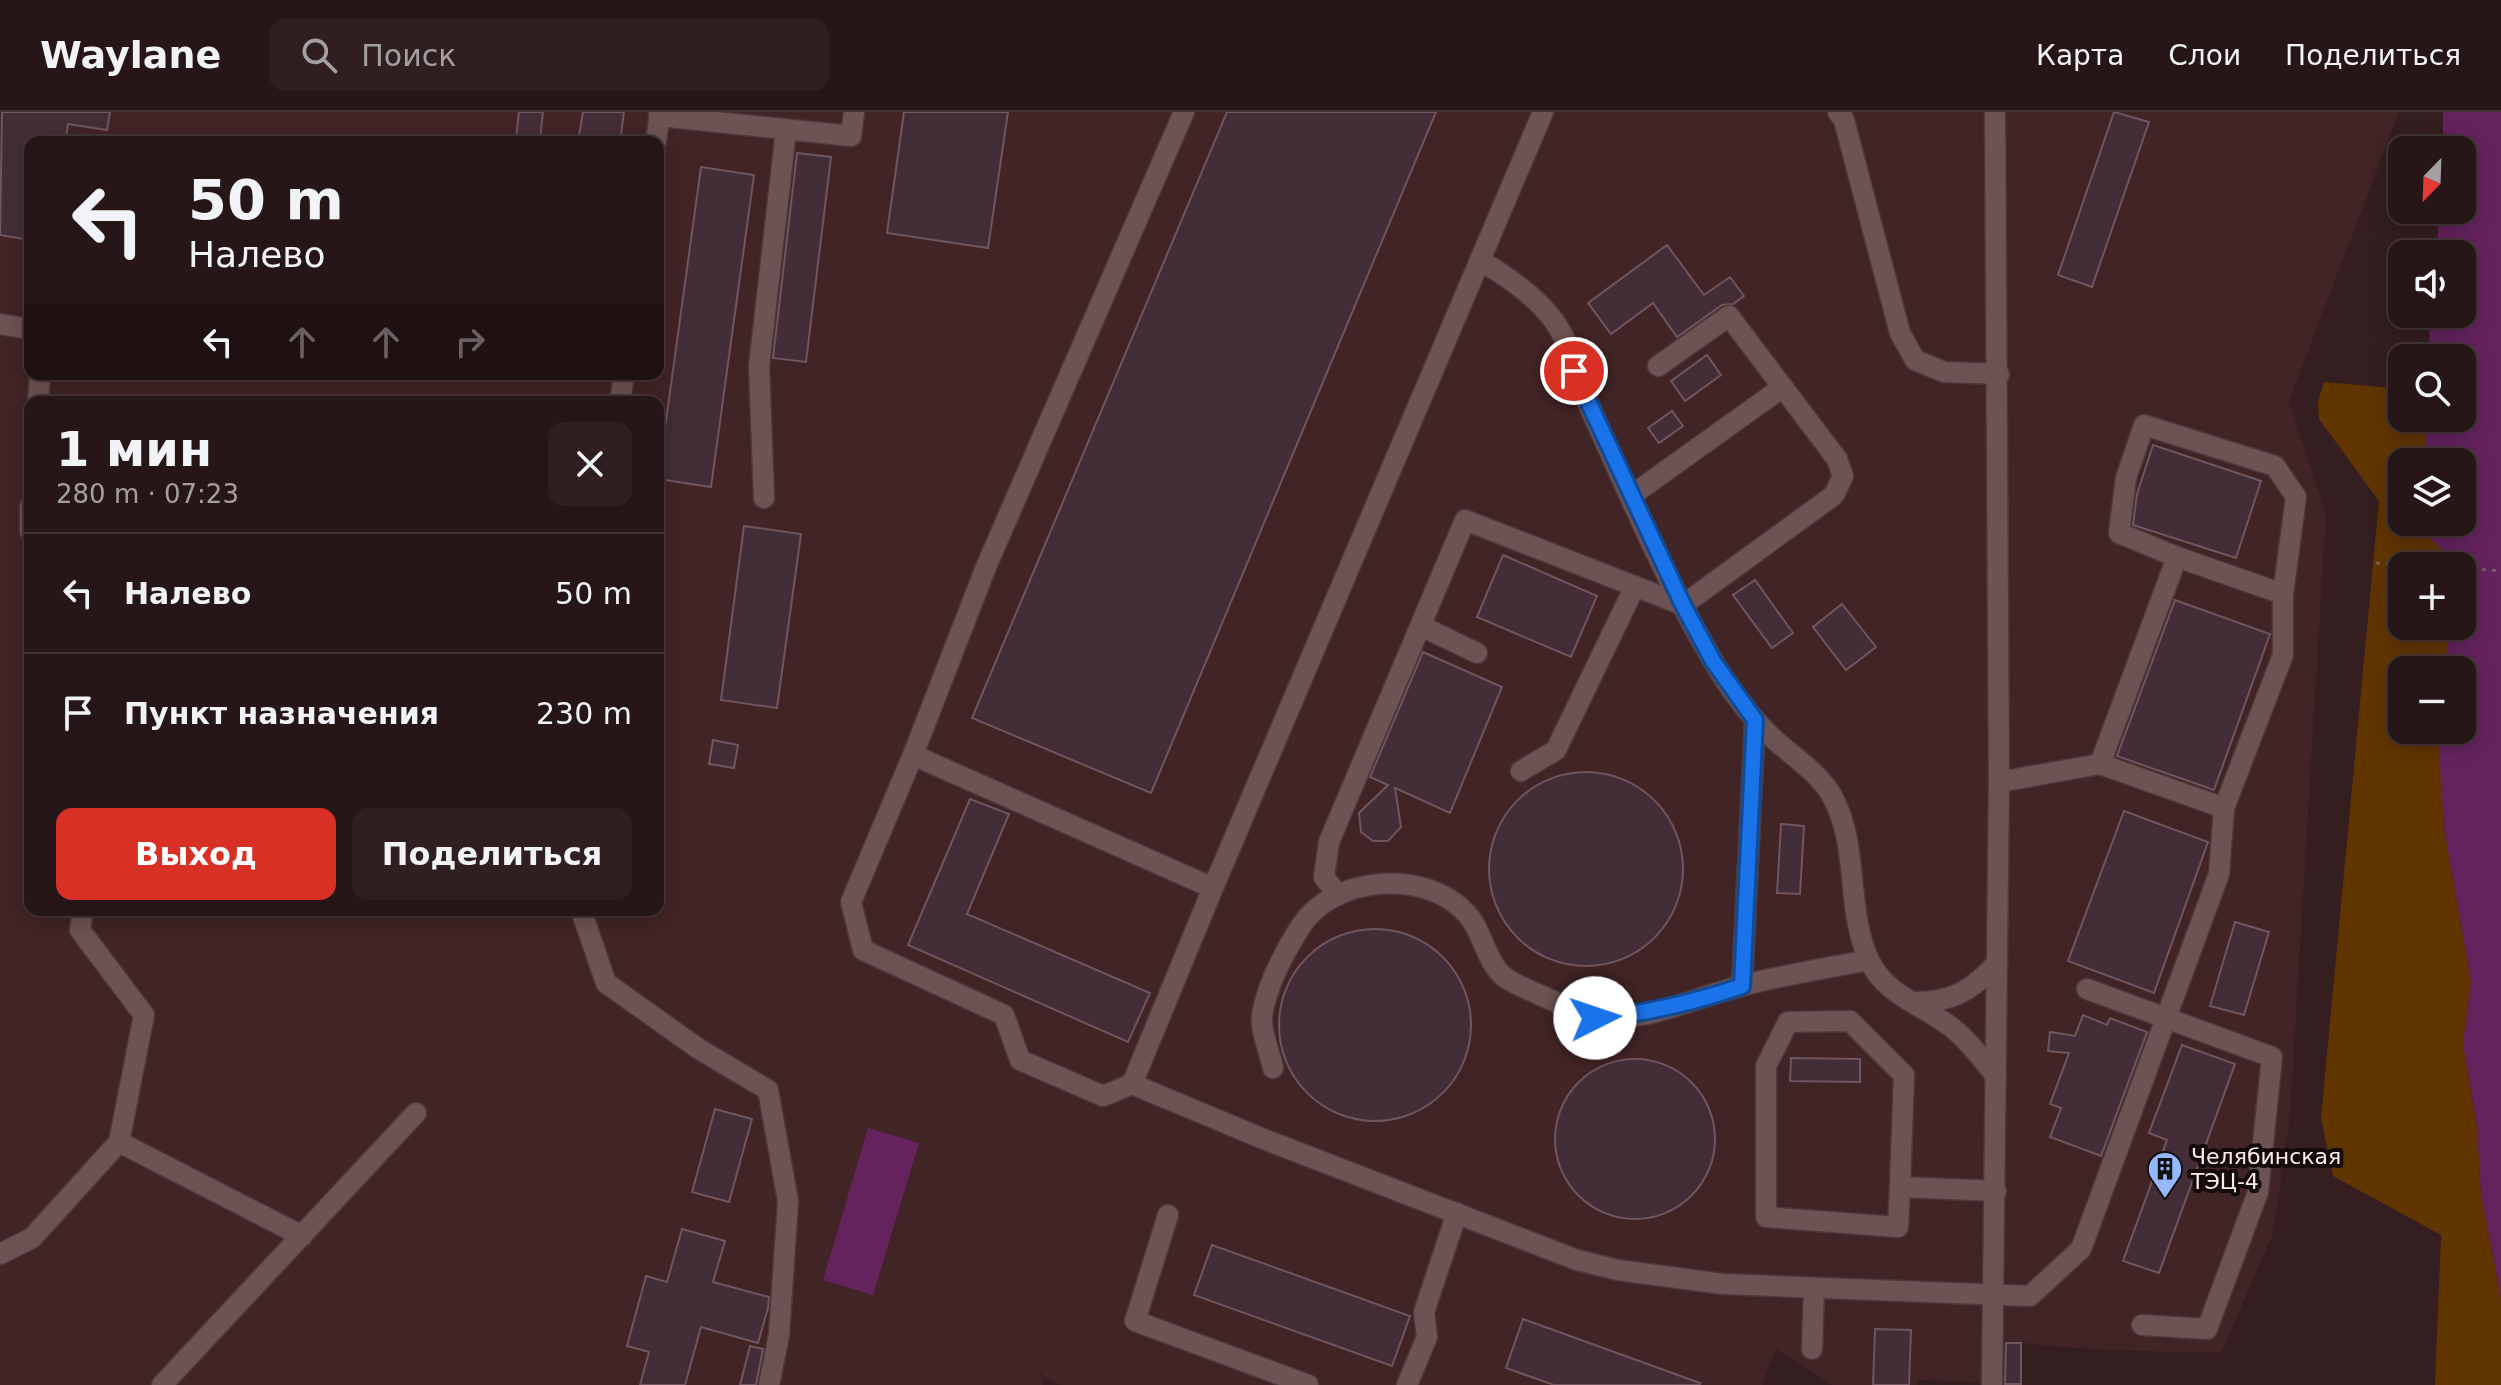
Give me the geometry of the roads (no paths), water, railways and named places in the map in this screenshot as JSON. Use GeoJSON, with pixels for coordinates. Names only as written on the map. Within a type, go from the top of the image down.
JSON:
{"type":"FeatureCollection","features":[{"type":"Feature","properties":{"kind":"lane"},"geometry":{"type":"LineString","coordinates":[[657,136],[659,114],[786,131],[851,136],[854,112]]}},
{"type":"Feature","properties":{"kind":"lane"},"geometry":{"type":"LineString","coordinates":[[1184,112],[986,567],[913,755],[851,902],[863,950],[1004,1015],[1020,1060],[1103,1096],[1132,1084],[1543,112]]}},
{"type":"Feature","properties":{"kind":"lane"},"geometry":{"type":"LineString","coordinates":[[1838,112],[1844,120],[1900,333],[1915,360],[1944,372],[1999,374]]}},
{"type":"Feature","properties":{"kind":"lane"},"geometry":{"type":"LineString","coordinates":[[1992,1385],[1999,782],[1999,374],[1995,112]]}},
{"type":"Feature","properties":{"kind":"lane"},"geometry":{"type":"LineString","coordinates":[[764,498],[759,366],[786,131]]}},
{"type":"Feature","properties":{"kind":"lane"},"geometry":{"type":"LineString","coordinates":[[1480,260],[1521,287],[1555,322],[1584,395],[1683,605],[1713,661],[1755,720],[1806,766],[1831,794],[1844,823],[1851,856],[1851,897],[1868,960],[1884,984],[1948,1024],[1970,1044],[1996,1076]]}},
{"type":"Feature","properties":{"kind":"lane"},"geometry":{"type":"LineString","coordinates":[[1658,366],[1729,316],[1837,459],[1843,476],[1834,495],[1683,605]]}},
{"type":"Feature","properties":{"kind":"lane"},"geometry":{"type":"LineString","coordinates":[[0,324],[24,328]]}},
{"type":"Feature","properties":{"kind":"lane"},"geometry":{"type":"LineString","coordinates":[[1632,495],[1783,387]]}},
{"type":"Feature","properties":{"kind":"lane"},"geometry":{"type":"LineString","coordinates":[[1132,1084],[1261,1138],[1577,1260],[1618,1270],[1723,1284],[1994,1297],[2030,1296],[2081,1249],[2219,874],[2224,808],[2283,655],[2283,594],[2296,497],[2275,466],[2144,425],[2126,478],[2119,533],[2283,594]]}},
{"type":"Feature","properties":{"kind":"lane"},"geometry":{"type":"LineString","coordinates":[[1338,895],[1324,877],[1329,842],[1465,520],[1683,605]]}},
{"type":"Feature","properties":{"kind":"lane"},"geometry":{"type":"LineString","coordinates":[[2100,764],[2177,557]]}},
{"type":"Feature","properties":{"kind":"lane"},"geometry":{"type":"LineString","coordinates":[[1521,771],[1556,750],[1635,586]]}},
{"type":"Feature","properties":{"kind":"lane"},"geometry":{"type":"LineString","coordinates":[[1421,626],[1477,653]]}},
{"type":"Feature","properties":{"kind":"lane"},"geometry":{"type":"LineString","coordinates":[[1742,986],[1755,720]]}},
{"type":"Feature","properties":{"kind":"lane"},"geometry":{"type":"LineString","coordinates":[[913,755],[1213,888]]}},
{"type":"Feature","properties":{"kind":"lane"},"geometry":{"type":"LineString","coordinates":[[1999,782],[2100,764],[2224,808]]}},
{"type":"Feature","properties":{"kind":"lane"},"geometry":{"type":"LineString","coordinates":[[1273,1068],[1262,1017],[1276,975],[1312,908],[1338,895],[1375,883],[1417,885],[1451,899],[1469,915],[1481,942],[1506,978],[1595,1018],[1642,1014],[1695,1002],[1742,986],[1868,960]]}},
{"type":"Feature","properties":{"kind":"lane"},"geometry":{"type":"LineString","coordinates":[[0,1254],[32,1238],[119,1142],[144,1015],[80,930],[82,916]]}},
{"type":"Feature","properties":{"kind":"lane"},"geometry":{"type":"LineString","coordinates":[[583,916],[606,983],[699,1049],[768,1090],[788,1201],[779,1335],[769,1385]]}},
{"type":"Feature","properties":{"kind":"lane"},"geometry":{"type":"LineString","coordinates":[[1912,1002],[1936,1003],[1959,996],[1980,983],[1997,963]]}},
{"type":"Feature","properties":{"kind":"lane"},"geometry":{"type":"LineString","coordinates":[[2087,989],[2272,1057],[2258,1192],[2207,1329],[2142,1325]]}},
{"type":"Feature","properties":{"kind":"lane"},"geometry":{"type":"LineString","coordinates":[[1850,1021],[1904,1075],[1900,1187],[1898,1227],[1766,1217],[1766,1066],[1788,1022],[1850,1021]]}},
{"type":"Feature","properties":{"kind":"lane"},"geometry":{"type":"LineString","coordinates":[[162,1385],[416,1113]]}},
{"type":"Feature","properties":{"kind":"lane"},"geometry":{"type":"LineString","coordinates":[[119,1142],[302,1236]]}},
{"type":"Feature","properties":{"kind":"lane"},"geometry":{"type":"LineString","coordinates":[[1900,1187],[1996,1191]]}},
{"type":"Feature","properties":{"kind":"lane"},"geometry":{"type":"LineString","coordinates":[[1407,1385],[1427,1337],[1424,1312],[1457,1213]]}},
{"type":"Feature","properties":{"kind":"lane"},"geometry":{"type":"LineString","coordinates":[[1168,1215],[1135,1321],[1308,1385]]}},
{"type":"Feature","properties":{"kind":"lane"},"geometry":{"type":"LineString","coordinates":[[1812,1349],[1814,1288]]}},
{"type":"Feature","properties":{"kind":"place","name":"Челябинская ТЭЦ-4"},"geometry":{"type":"Point","coordinates":[2165,1200]}}]}
